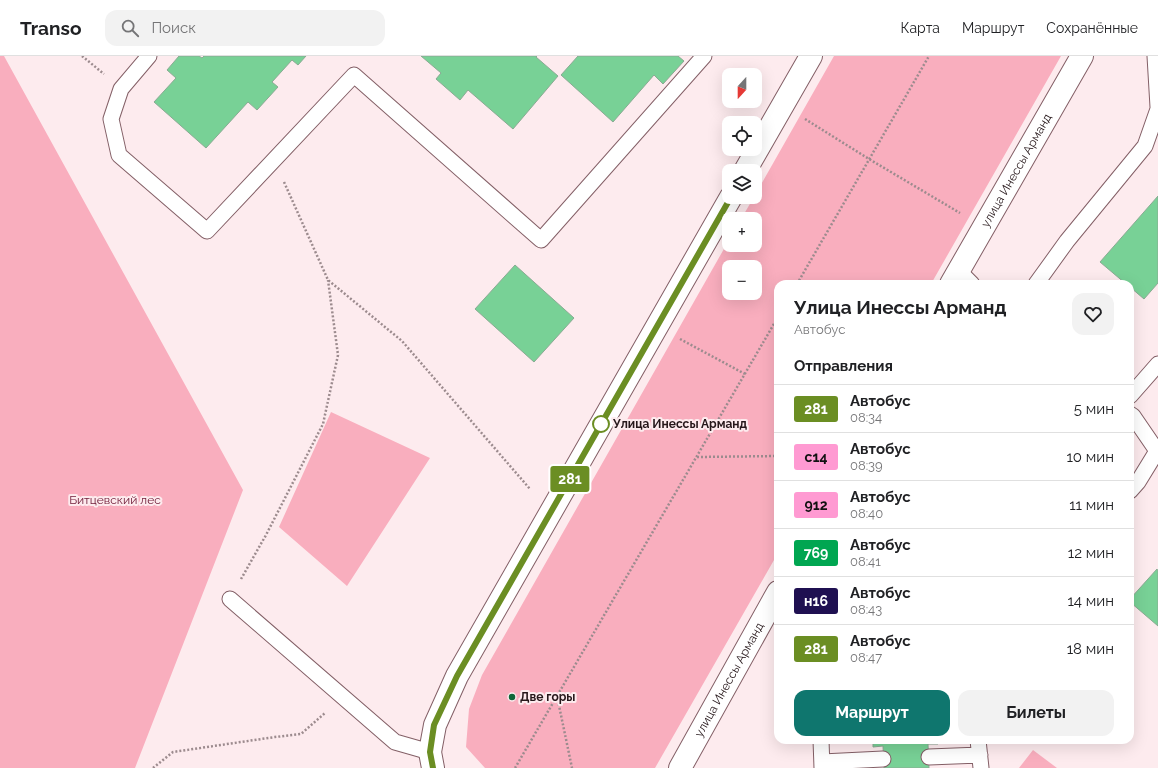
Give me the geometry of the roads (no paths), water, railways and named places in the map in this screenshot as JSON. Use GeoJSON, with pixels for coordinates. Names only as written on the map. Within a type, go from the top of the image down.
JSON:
{"type":"FeatureCollection","features":[{"type":"Feature","properties":{"kind":"street"},"geometry":{"type":"LineString","coordinates":[[749,164],[811,56]]}},
{"type":"Feature","properties":{"kind":"street","name":"улица Инессы Арманд"},"geometry":{"type":"LineString","coordinates":[[961,280],[983,228],[1082,56]]}},
{"type":"Feature","properties":{"kind":"street"},"geometry":{"type":"LineString","coordinates":[[432,760],[434,725],[457,676],[726,204]]}},
{"type":"Feature","properties":{"kind":"street","name":"улица Инессы Арманд"},"geometry":{"type":"LineString","coordinates":[[680,768],[774,599]]}},
{"type":"Feature","properties":{"kind":"lane"},"geometry":{"type":"LineString","coordinates":[[149,56],[121,88],[111,119],[118,155],[207,231],[354,75],[541,240],[704,56]]}},
{"type":"Feature","properties":{"kind":"lane"},"geometry":{"type":"LineString","coordinates":[[1039,280],[1067,241],[1145,146],[1158,108],[1155,56]]}},
{"type":"Feature","properties":{"kind":"lane"},"geometry":{"type":"LineString","coordinates":[[1134,391],[1158,364]]}},
{"type":"Feature","properties":{"kind":"lane"},"geometry":{"type":"LineString","coordinates":[[1134,418],[1157,452],[1134,486]]}},
{"type":"Feature","properties":{"kind":"lane"},"geometry":{"type":"LineString","coordinates":[[230,599],[395,742],[432,760]]}},
{"type":"Feature","properties":{"kind":"lane"},"geometry":{"type":"LineString","coordinates":[[821,744],[822,765],[883,759]]}},
{"type":"Feature","properties":{"kind":"lane"},"geometry":{"type":"LineString","coordinates":[[928,757],[980,762],[978,744]]}},
{"type":"Feature","properties":{"kind":"place","name":"Улица Инессы Арманд"},"geometry":{"type":"Point","coordinates":[601,424]}},
{"type":"Feature","properties":{"kind":"place","name":"Две горы"},"geometry":{"type":"Point","coordinates":[512,697]}},
{"type":"Feature","properties":{"kind":"park label","name":"Битцевский лес"},"geometry":{"type":"Point","coordinates":[115,500]}}]}
